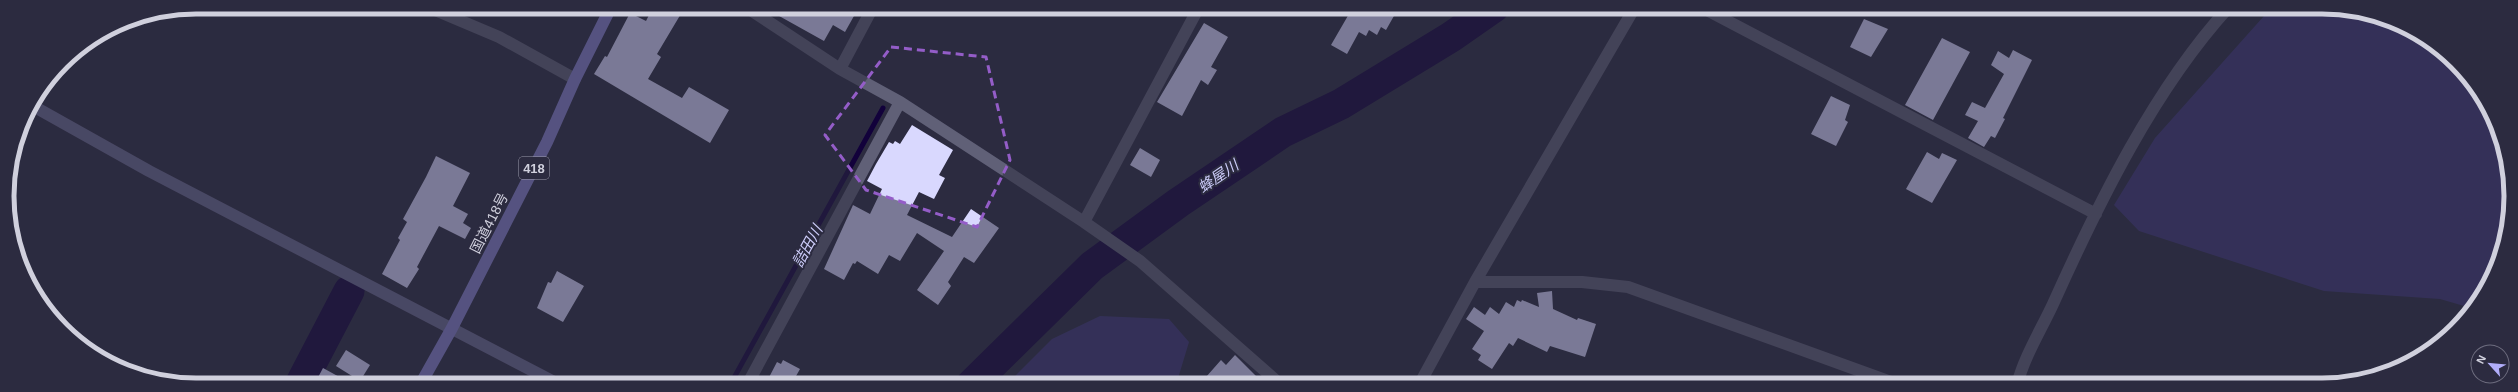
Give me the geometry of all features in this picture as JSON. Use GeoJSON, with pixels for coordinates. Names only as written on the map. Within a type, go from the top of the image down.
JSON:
{"type":"FeatureCollection","features":[{"type":"Feature","properties":{"kind":"highway","name":"国道418号"},"geometry":{"type":"LineString","coordinates":[[424,378],[452,328],[547,142],[575,79],[608,14]]}},
{"type":"Feature","properties":{"kind":"street"},"geometry":{"type":"LineString","coordinates":[[445,14],[499,37],[575,79]]}},
{"type":"Feature","properties":{"kind":"street"},"geometry":{"type":"LineString","coordinates":[[757,14],[840,69],[900,102],[1084,222],[1140,262],[1273,378]]}},
{"type":"Feature","properties":{"kind":"street"},"geometry":{"type":"LineString","coordinates":[[840,69],[869,14]]}},
{"type":"Feature","properties":{"kind":"street"},"geometry":{"type":"LineString","coordinates":[[1084,222],[1195,14]]}},
{"type":"Feature","properties":{"kind":"street"},"geometry":{"type":"LineString","coordinates":[[1423,378],[1475,282],[1631,14]]}},
{"type":"Feature","properties":{"kind":"street"},"geometry":{"type":"LineString","coordinates":[[1714,14],[2096,214]]}},
{"type":"Feature","properties":{"kind":"street"},"geometry":{"type":"LineString","coordinates":[[2020,378],[2096,214],[2141,129],[2168,86],[2211,27],[2223,14]]}},
{"type":"Feature","properties":{"kind":"street"},"geometry":{"type":"LineString","coordinates":[[751,378],[900,102]]}},
{"type":"Feature","properties":{"kind":"street"},"geometry":{"type":"LineString","coordinates":[[37,108],[149,171],[547,378]]}},
{"type":"Feature","properties":{"kind":"street"},"geometry":{"type":"LineString","coordinates":[[1475,282],[1582,282],[1628,287],[1880,378]]}},
{"type":"Feature","properties":{"kind":"highlighted area"},"geometry":{"type":"Polygon","coordinates":[[[891,47],[986,57],[1010,160],[977,227],[866,190],[825,135],[891,47]]]}},
{"type":"Feature","properties":{"kind":"shaded area"},"geometry":{"type":"Polygon","coordinates":[[[2266,14],[2334,14],[2369,20],[2392,28],[2413,38],[2433,52],[2459,76],[2480,105],[2490,126],[2501,160],[2504,184],[2504,208],[2498,243],[2490,266],[2480,287],[2466,307],[2440,299],[2324,291],[2139,231],[2114,205],[2155,138],[2266,14]]]}},
{"type":"Feature","properties":{"kind":"shaded area"},"geometry":{"type":"Polygon","coordinates":[[[1100,316],[1169,319],[1189,342],[1178,378],[1013,378],[1052,339],[1100,316]]]}},
{"type":"Feature","properties":{"kind":"shaded area"},"geometry":{"type":"Polygon","coordinates":[[[2086,376],[2159,378],[2083,378],[2086,376]]]}},
{"type":"Feature","properties":{"kind":"building"},"geometry":{"type":"Polygon","coordinates":[[[629,14],[646,21],[650,14],[681,14],[657,54],[661,57],[648,79],[682,98],[689,87],[729,110],[710,143],[594,74],[605,56],[607,57],[629,14]]]}},
{"type":"Feature","properties":{"kind":"building"},"geometry":{"type":"Polygon","coordinates":[[[776,14],[855,14],[845,32],[833,25],[824,41],[776,14]]]}},
{"type":"Feature","properties":{"kind":"building"},"geometry":{"type":"Polygon","coordinates":[[[1349,14],[1395,14],[1386,30],[1381,27],[1377,35],[1369,30],[1366,36],[1359,32],[1347,54],[1331,45],[1349,14]]]}},
{"type":"Feature","properties":{"kind":"building"},"geometry":{"type":"Polygon","coordinates":[[[1864,19],[1888,29],[1871,57],[1850,47],[1864,19]]]}},
{"type":"Feature","properties":{"kind":"building"},"geometry":{"type":"Polygon","coordinates":[[[1204,23],[1228,37],[1211,67],[1217,70],[1208,85],[1201,80],[1182,116],[1157,102],[1204,23]]]}},
{"type":"Feature","properties":{"kind":"building"},"geometry":{"type":"Polygon","coordinates":[[[1942,38],[1970,52],[1933,120],[1905,105],[1942,38]]]}},
{"type":"Feature","properties":{"kind":"building"},"geometry":{"type":"Polygon","coordinates":[[[2013,50],[2032,60],[2003,118],[2005,119],[1995,138],[1991,136],[1984,147],[1968,138],[1978,121],[1965,115],[1972,102],[1985,108],[2004,74],[1991,65],[1998,51],[2009,58],[2013,50]]]}},
{"type":"Feature","properties":{"kind":"building"},"geometry":{"type":"Polygon","coordinates":[[[1831,96],[1850,105],[1845,120],[1848,122],[1836,146],[1811,134],[1831,96]]]}},
{"type":"Feature","properties":{"kind":"building"},"geometry":{"type":"Polygon","coordinates":[[[912,125],[953,150],[939,175],[945,178],[934,199],[919,192],[907,215],[952,237],[971,209],[999,228],[974,263],[964,257],[948,282],[951,286],[938,305],[917,290],[944,251],[917,233],[900,261],[889,255],[878,274],[857,261],[855,264],[853,263],[844,280],[824,269],[853,205],[870,214],[882,189],[867,181],[889,142],[893,144],[895,141],[900,144],[912,125]]]}},
{"type":"Feature","properties":{"kind":"building"},"geometry":{"type":"Polygon","coordinates":[[[1140,148],[1160,160],[1151,177],[1130,165],[1140,148]]]}},
{"type":"Feature","properties":{"kind":"building"},"geometry":{"type":"Polygon","coordinates":[[[1927,152],[1939,159],[1942,153],[1957,160],[1932,203],[1906,189],[1927,152]]]}},
{"type":"Feature","properties":{"kind":"building"},"geometry":{"type":"Polygon","coordinates":[[[436,156],[470,173],[453,206],[468,214],[463,223],[471,228],[465,239],[439,226],[417,267],[419,269],[407,288],[382,274],[400,240],[398,238],[407,222],[403,219],[436,156]]]}},
{"type":"Feature","properties":{"kind":"building"},"geometry":{"type":"Polygon","coordinates":[[[557,271],[584,286],[563,322],[537,308],[548,282],[551,283],[557,271]]]}},
{"type":"Feature","properties":{"kind":"building"},"geometry":{"type":"Polygon","coordinates":[[[1552,291],[1553,309],[1577,320],[1578,318],[1596,324],[1585,357],[1550,346],[1547,352],[1518,338],[1513,346],[1509,343],[1492,369],[1478,360],[1481,355],[1472,349],[1484,331],[1466,319],[1474,307],[1485,315],[1490,307],[1499,314],[1506,302],[1514,307],[1517,300],[1521,302],[1522,300],[1539,307],[1537,293],[1552,291]]]}},
{"type":"Feature","properties":{"kind":"building"},"geometry":{"type":"Polygon","coordinates":[[[346,350],[370,365],[362,378],[355,378],[336,366],[346,350]]]}},
{"type":"Feature","properties":{"kind":"building"},"geometry":{"type":"Polygon","coordinates":[[[1235,355],[1258,378],[1205,378],[1221,360],[1226,365],[1235,355]]]}},
{"type":"Feature","properties":{"kind":"building"},"geometry":{"type":"Polygon","coordinates":[[[783,360],[800,369],[795,378],[769,378],[777,362],[781,364],[783,360]]]}},
{"type":"Feature","properties":{"kind":"building"},"geometry":{"type":"Polygon","coordinates":[[[323,368],[341,378],[318,378],[323,368]]]}},
{"type":"Feature","properties":{"kind":"waterway","name":"蜂屋川"},"geometry":{"type":"LineString","coordinates":[[978,378],[1092,266],[1178,203],[1283,132],[1341,104],[1451,37],[1484,14]]}},
{"type":"Feature","properties":{"kind":"waterway","name":"詰田川"},"geometry":{"type":"LineString","coordinates":[[734,378],[883,108]]}},
{"type":"Feature","properties":{"kind":"waterway"},"geometry":{"type":"LineString","coordinates":[[304,378],[349,291]]}}]}
